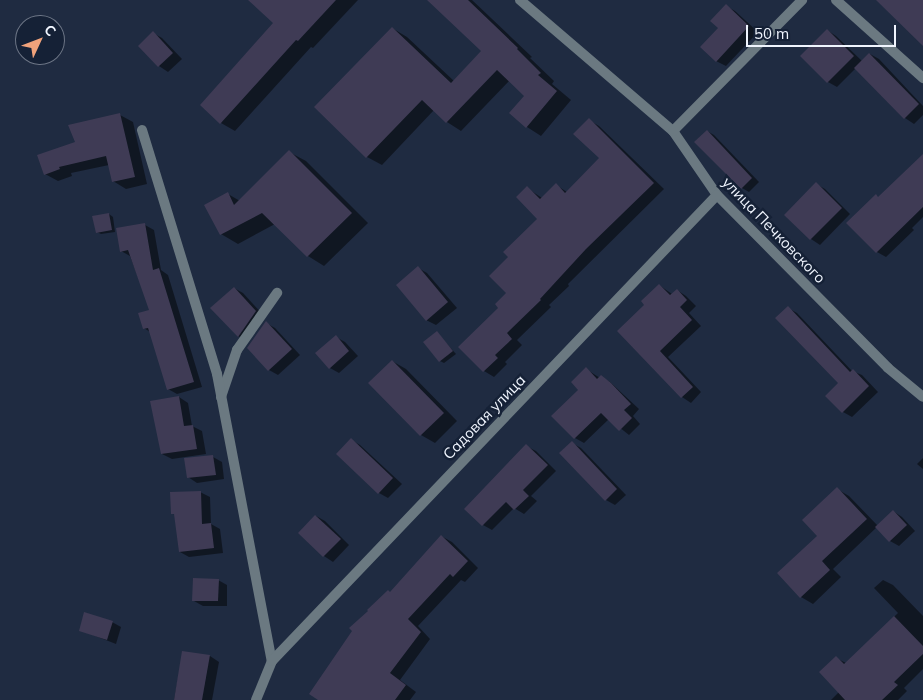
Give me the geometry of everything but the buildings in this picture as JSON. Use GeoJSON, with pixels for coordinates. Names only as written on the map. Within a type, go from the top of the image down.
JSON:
{"type":"FeatureCollection","features":[{"type":"Feature","properties":{"kind":"street","name":"улица Печковского"},"geometry":{"type":"LineString","coordinates":[[520,0],[673,132],[717,195],[888,368],[923,397]]}},
{"type":"Feature","properties":{"kind":"street"},"geometry":{"type":"LineString","coordinates":[[673,132],[802,0]]}},
{"type":"Feature","properties":{"kind":"street"},"geometry":{"type":"LineString","coordinates":[[836,0],[923,78]]}},
{"type":"Feature","properties":{"kind":"street"},"geometry":{"type":"LineString","coordinates":[[142,130],[217,374],[272,660],[256,700]]}},
{"type":"Feature","properties":{"kind":"street","name":"Садовая улица"},"geometry":{"type":"LineString","coordinates":[[272,660],[717,195]]}},
{"type":"Feature","properties":{"kind":"street"},"geometry":{"type":"LineString","coordinates":[[221,397],[237,350],[277,293]]}}]}
